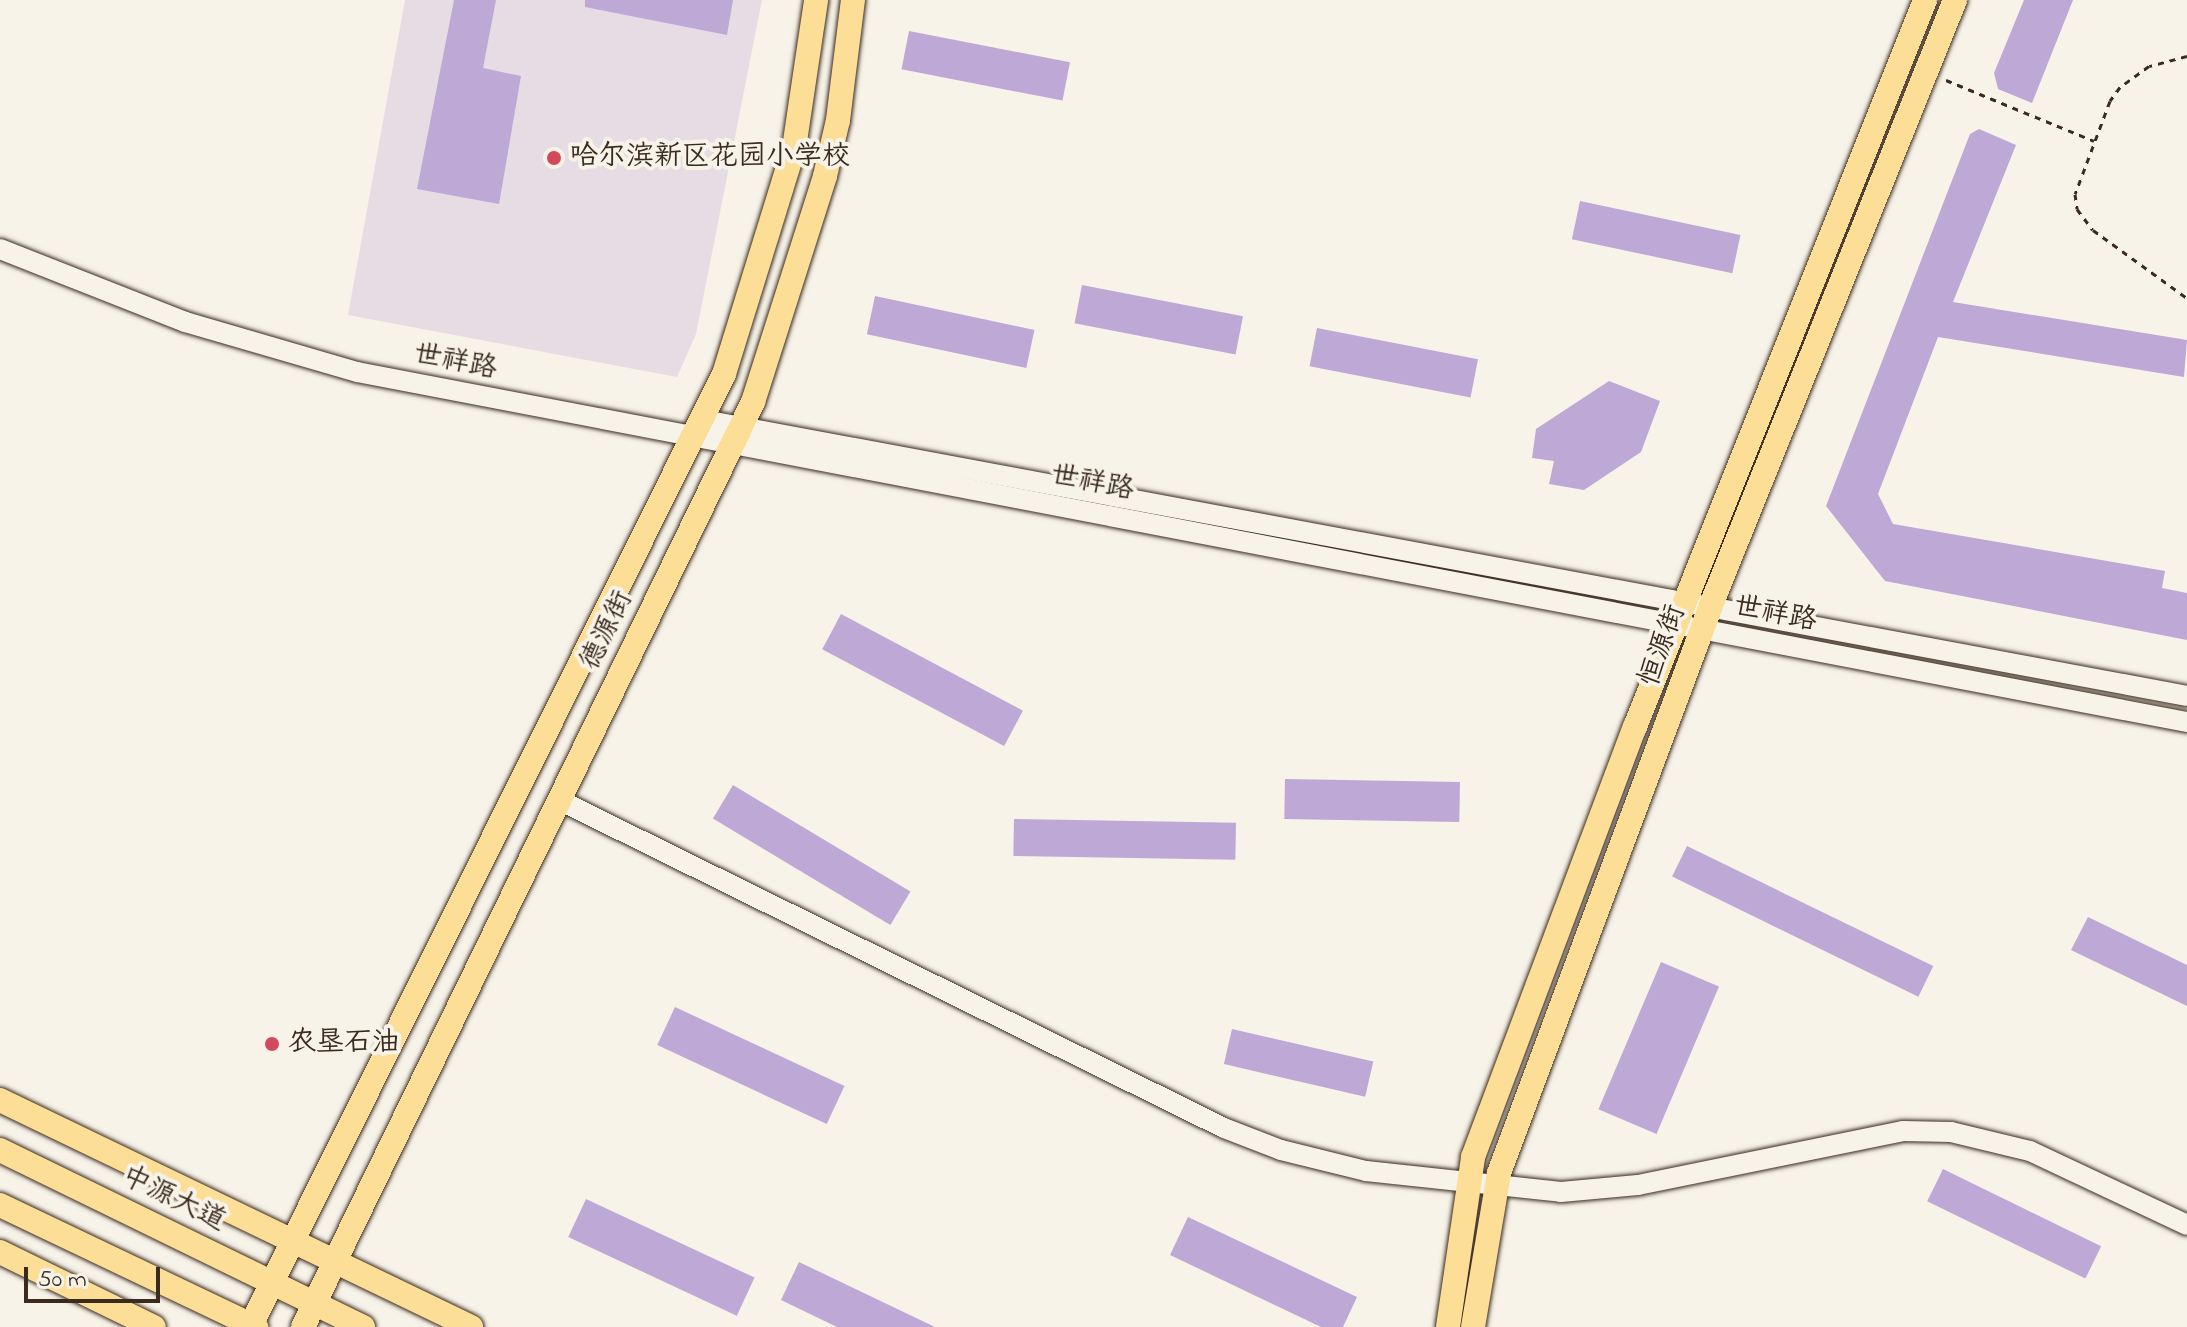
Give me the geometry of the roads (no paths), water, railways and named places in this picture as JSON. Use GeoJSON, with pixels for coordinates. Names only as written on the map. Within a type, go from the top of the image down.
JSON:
{"type":"FeatureCollection","features":[{"type":"Feature","properties":{"kind":"main road","name":"德源街"},"geometry":{"type":"LineString","coordinates":[[252,1326],[700,429],[747,308],[783,192],[816,0]]}},
{"type":"Feature","properties":{"kind":"main road","name":"德源街"},"geometry":{"type":"LineString","coordinates":[[303,1327],[738,435],[787,309],[825,176],[838,120],[853,0]]}},
{"type":"Feature","properties":{"kind":"main road","name":"恒源街"},"geometry":{"type":"LineString","coordinates":[[1448,1327],[1468,1183],[1527,1011],[1675,625],[1925,0]]}},
{"type":"Feature","properties":{"kind":"main road","name":"恒源街"},"geometry":{"type":"LineString","coordinates":[[1473,1327],[1496,1187],[1711,606],[1955,0]]}},
{"type":"Feature","properties":{"kind":"main road"},"geometry":{"type":"LineString","coordinates":[[0,1100],[471,1327]]}},
{"type":"Feature","properties":{"kind":"main road","name":"中源大道"},"geometry":{"type":"LineString","coordinates":[[0,1150],[363,1327]]}},
{"type":"Feature","properties":{"kind":"main road"},"geometry":{"type":"LineString","coordinates":[[0,1205],[252,1326]]}},
{"type":"Feature","properties":{"kind":"main road"},"geometry":{"type":"LineString","coordinates":[[0,1252],[154,1327]]}},
{"type":"Feature","properties":{"kind":"street","name":"世祥路"},"geometry":{"type":"LineString","coordinates":[[0,249],[264,347],[357,372],[738,435],[1685,601],[2187,696]]}},
{"type":"Feature","properties":{"kind":"street","name":"世祥路"},"geometry":{"type":"LineString","coordinates":[[738,435],[1675,625],[2187,722]]}},
{"type":"Feature","properties":{"kind":"street"},"geometry":{"type":"LineString","coordinates":[[559,800],[1224,1128],[1281,1150],[1366,1171],[1496,1187],[1596,1191],[1903,1131],[1951,1132],[2030,1151],[2187,1225]]}},
{"type":"Feature","properties":{"kind":"place","name":"哈尔滨新区花园小学校"},"geometry":{"type":"Point","coordinates":[554,158]}},
{"type":"Feature","properties":{"kind":"place","name":"农垦石油"},"geometry":{"type":"Point","coordinates":[272,1044]}}]}
